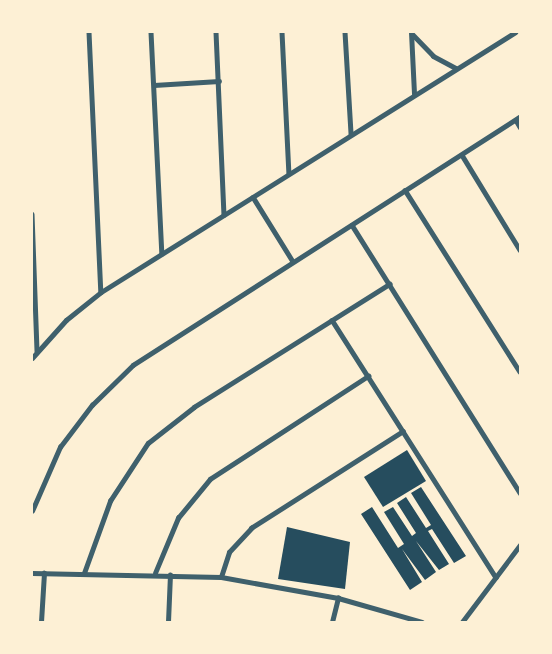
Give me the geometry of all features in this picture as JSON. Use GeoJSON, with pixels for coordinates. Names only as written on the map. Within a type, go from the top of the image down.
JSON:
{"type":"FeatureCollection","features":[{"type":"Feature","properties":{"kind":"street"},"geometry":{"type":"LineString","coordinates":[[89,32],[101,292]]}},
{"type":"Feature","properties":{"kind":"street"},"geometry":{"type":"LineString","coordinates":[[151,32],[162,254]]}},
{"type":"Feature","properties":{"kind":"street"},"geometry":{"type":"LineString","coordinates":[[216,32],[224,215]]}},
{"type":"Feature","properties":{"kind":"street"},"geometry":{"type":"LineString","coordinates":[[282,32],[289,173]]}},
{"type":"Feature","properties":{"kind":"street"},"geometry":{"type":"LineString","coordinates":[[345,32],[351,134]]}},
{"type":"Feature","properties":{"kind":"street"},"geometry":{"type":"LineString","coordinates":[[411,32],[414,94]]}},
{"type":"Feature","properties":{"kind":"street"},"geometry":{"type":"LineString","coordinates":[[411,32],[433,57],[456,68]]}},
{"type":"Feature","properties":{"kind":"street"},"geometry":{"type":"LineString","coordinates":[[32,358],[101,292],[515,32]]}},
{"type":"Feature","properties":{"kind":"street"},"geometry":{"type":"LineString","coordinates":[[154,85],[219,81]]}},
{"type":"Feature","properties":{"kind":"street"},"geometry":{"type":"LineString","coordinates":[[32,511],[60,447],[112,385],[156,348],[518,118],[520,127]]}},
{"type":"Feature","properties":{"kind":"street"},"geometry":{"type":"LineString","coordinates":[[462,155],[520,250]]}},
{"type":"Feature","properties":{"kind":"street"},"geometry":{"type":"LineString","coordinates":[[405,190],[520,372]]}},
{"type":"Feature","properties":{"kind":"street"},"geometry":{"type":"LineString","coordinates":[[253,197],[292,260]]}},
{"type":"Feature","properties":{"kind":"street"},"geometry":{"type":"LineString","coordinates":[[32,214],[37,351]]}},
{"type":"Feature","properties":{"kind":"street"},"geometry":{"type":"LineString","coordinates":[[351,224],[520,494]]}},
{"type":"Feature","properties":{"kind":"street"},"geometry":{"type":"LineString","coordinates":[[84,573],[110,501],[148,443],[194,407],[389,284]]}},
{"type":"Feature","properties":{"kind":"street"},"geometry":{"type":"LineString","coordinates":[[332,320],[496,577]]}},
{"type":"Feature","properties":{"kind":"street"},"geometry":{"type":"LineString","coordinates":[[155,573],[178,518],[210,479],[368,376]]}},
{"type":"Feature","properties":{"kind":"street"},"geometry":{"type":"LineString","coordinates":[[220,577],[229,552],[251,528],[403,431]]}},
{"type":"Feature","properties":{"kind":"street"},"geometry":{"type":"LineString","coordinates":[[463,622],[520,545]]}},
{"type":"Feature","properties":{"kind":"street"},"geometry":{"type":"LineString","coordinates":[[32,573],[155,573],[220,577],[338,598],[422,622]]}},
{"type":"Feature","properties":{"kind":"street"},"geometry":{"type":"LineString","coordinates":[[41,622],[44,573]]}},
{"type":"Feature","properties":{"kind":"street"},"geometry":{"type":"LineString","coordinates":[[168,622],[170,574]]}},
{"type":"Feature","properties":{"kind":"street"},"geometry":{"type":"LineString","coordinates":[[332,622],[338,598]]}},
{"type":"Feature","properties":{"kind":"building"},"geometry":{"type":"Polygon","coordinates":[[[407,450],[426,481],[383,507],[364,477],[407,450]]]}},
{"type":"Feature","properties":{"kind":"building"},"geometry":{"type":"Polygon","coordinates":[[[421,487],[466,556],[454,563],[432,529],[428,531],[449,564],[439,570],[416,541],[436,572],[425,580],[402,549],[422,582],[410,590],[361,514],[372,507],[398,548],[404,544],[384,512],[393,507],[412,536],[416,533],[397,503],[406,497],[426,528],[431,525],[411,493],[421,487]]]}},
{"type":"Feature","properties":{"kind":"building"},"geometry":{"type":"Polygon","coordinates":[[[287,527],[350,542],[345,589],[278,579],[287,527]]]}}]}
